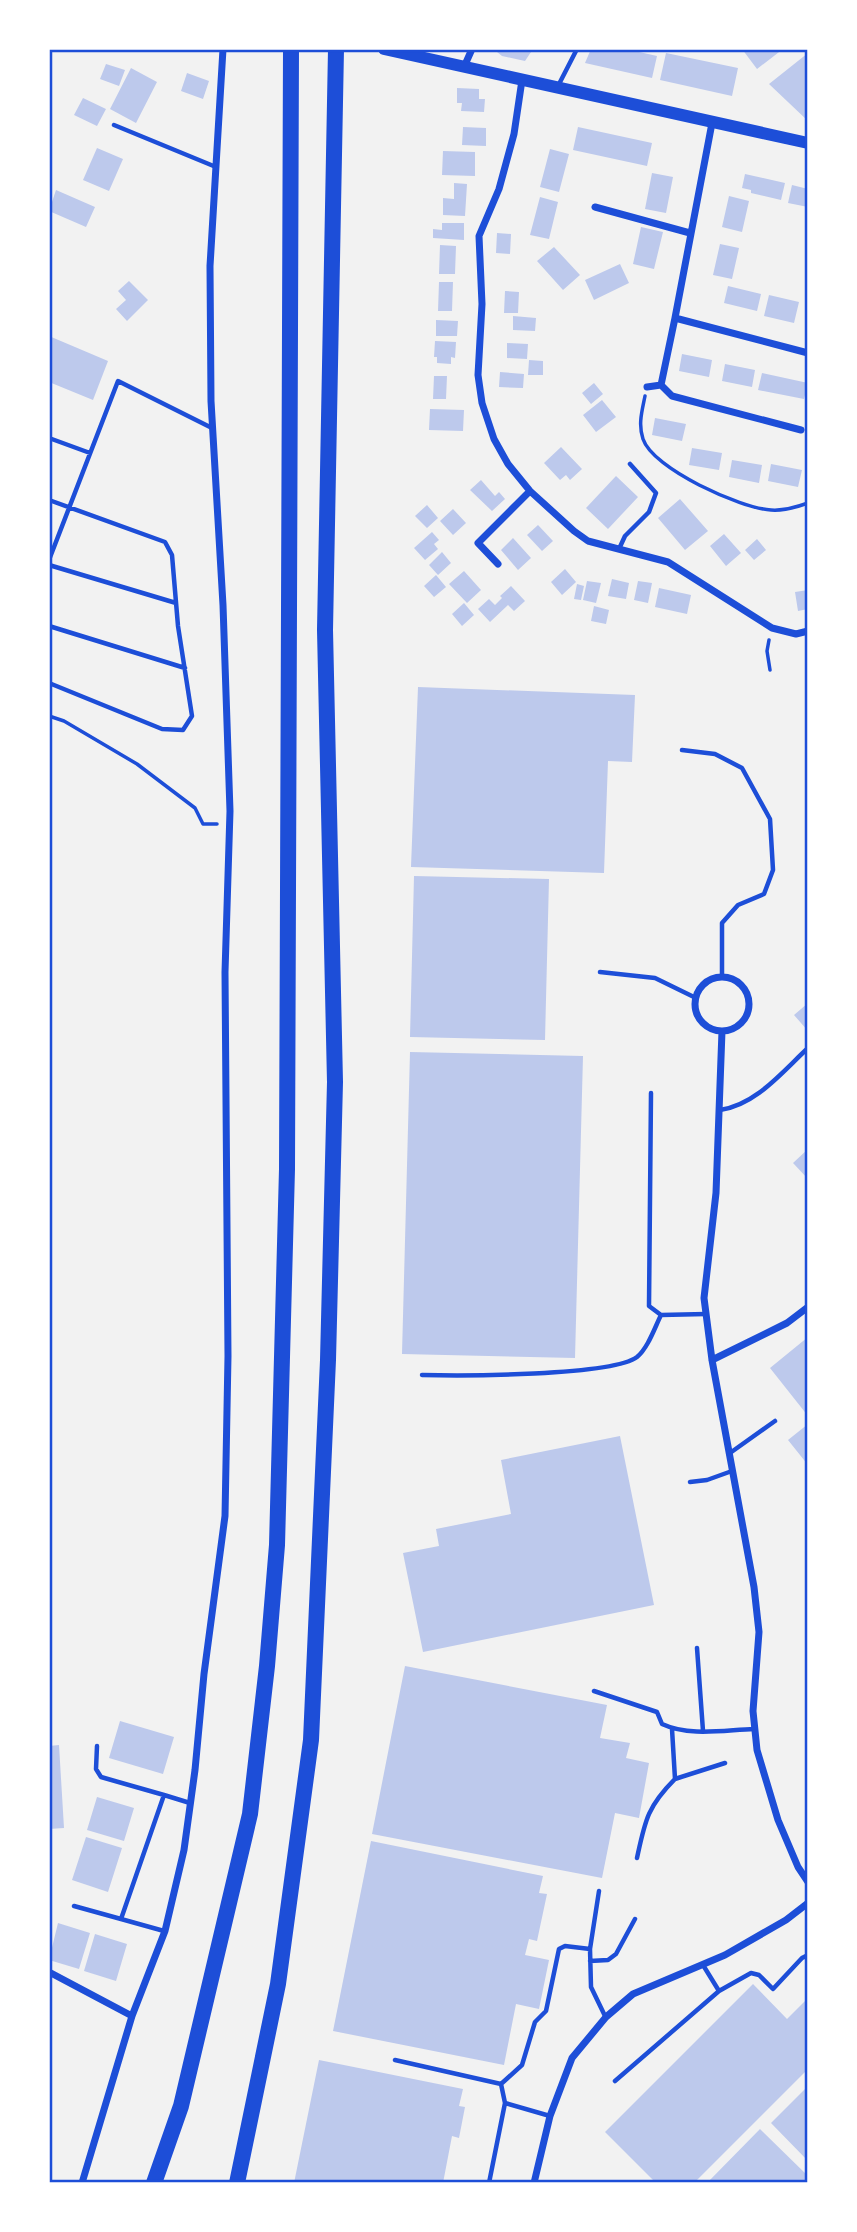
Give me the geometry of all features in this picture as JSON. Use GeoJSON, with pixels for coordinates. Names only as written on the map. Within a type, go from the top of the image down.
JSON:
{"type":"FeatureCollection","features":[{"type":"Feature","properties":{"kind":"highway"},"geometry":{"type":"LineString","coordinates":[[154,2183],[181,2106],[250,1814],[267,1666],[277,1545],[287,1169],[291,49]]}},
{"type":"Feature","properties":{"kind":"highway"},"geometry":{"type":"LineString","coordinates":[[237,2183],[278,1984],[311,1740],[313,1699],[328,1360],[335,1082],[325,631],[336,49]]}},
{"type":"Feature","properties":{"kind":"main road"},"geometry":{"type":"LineString","coordinates":[[384,49],[808,143]]}},
{"type":"Feature","properties":{"kind":"street"},"geometry":{"type":"LineString","coordinates":[[82,2183],[132,2016],[165,1931],[184,1850],[225,1516],[228,1356],[225,972],[229,824],[223,605],[212,429],[210,266],[223,49]]}},
{"type":"Feature","properties":{"kind":"street"},"geometry":{"type":"LineString","coordinates":[[464,67],[471,49]]}},
{"type":"Feature","properties":{"kind":"street"},"geometry":{"type":"LineString","coordinates":[[522,80],[514,134],[499,189],[479,236],[482,304],[478,375],[482,403],[494,439],[508,464],[530,491],[588,541],[668,562],[772,628],[796,634],[808,631]]}},
{"type":"Feature","properties":{"kind":"street"},"geometry":{"type":"LineString","coordinates":[[661,385],[712,123]]}},
{"type":"Feature","properties":{"kind":"street"},"geometry":{"type":"LineString","coordinates":[[595,207],[690,233]]}},
{"type":"Feature","properties":{"kind":"street"},"geometry":{"type":"LineString","coordinates":[[674,318],[808,353]]}},
{"type":"Feature","properties":{"kind":"street"},"geometry":{"type":"LineString","coordinates":[[647,387],[661,385]]}},
{"type":"Feature","properties":{"kind":"street"},"geometry":{"type":"LineString","coordinates":[[661,385],[672,396],[801,430]]}},
{"type":"Feature","properties":{"kind":"street"},"geometry":{"type":"LineString","coordinates":[[498,564],[478,543],[530,491]]}},
{"type":"Feature","properties":{"kind":"street"},"geometry":{"type":"LineString","coordinates":[[712,979],[732,979],[741,985],[747,994],[747,1014],[741,1023],[732,1029],[712,1029],[703,1023],[697,1014],[696,998],[703,985],[712,979]]}},
{"type":"Feature","properties":{"kind":"street"},"geometry":{"type":"LineString","coordinates":[[722,1031],[716,1193],[704,1298],[712,1360],[754,1587],[759,1632],[753,1711],[757,1750],[778,1820],[798,1867],[808,1882]]}},
{"type":"Feature","properties":{"kind":"street"},"geometry":{"type":"LineString","coordinates":[[712,1360],[787,1323],[808,1307]]}},
{"type":"Feature","properties":{"kind":"street"},"geometry":{"type":"LineString","coordinates":[[534,2183],[550,2116],[572,2057],[606,2017],[633,1994],[725,1955],[786,1920],[808,1903]]}},
{"type":"Feature","properties":{"kind":"street"},"geometry":{"type":"LineString","coordinates":[[49,1972],[132,2016]]}},
{"type":"Feature","properties":{"kind":"lane"},"geometry":{"type":"LineString","coordinates":[[558,87],[577,49]]}},
{"type":"Feature","properties":{"kind":"lane"},"geometry":{"type":"LineString","coordinates":[[114,125],[217,167]]}},
{"type":"Feature","properties":{"kind":"lane"},"geometry":{"type":"LineString","coordinates":[[176,603],[49,563],[118,381],[212,429]]}},
{"type":"Feature","properties":{"kind":"lane"},"geometry":{"type":"LineString","coordinates":[[49,438],[90,453]]}},
{"type":"Feature","properties":{"kind":"lane"},"geometry":{"type":"LineString","coordinates":[[619,550],[625,536],[649,512],[656,493],[630,464]]}},
{"type":"Feature","properties":{"kind":"lane"},"geometry":{"type":"LineString","coordinates":[[49,500],[165,542],[173,555],[176,603],[192,716],[183,730],[162,729],[49,683]]}},
{"type":"Feature","properties":{"kind":"lane"},"geometry":{"type":"LineString","coordinates":[[49,626],[185,668]]}},
{"type":"Feature","properties":{"kind":"lane"},"geometry":{"type":"LineString","coordinates":[[682,750],[715,754],[741,768],[770,819],[773,870],[764,894],[738,905],[722,923],[722,977]]}},
{"type":"Feature","properties":{"kind":"lane"},"geometry":{"type":"LineString","coordinates":[[600,972],[655,978],[696,998]]}},
{"type":"Feature","properties":{"kind":"lane"},"geometry":{"type":"LineString","coordinates":[[719,1110],[735,1108],[752,1099],[808,1048]]}},
{"type":"Feature","properties":{"kind":"lane"},"geometry":{"type":"LineString","coordinates":[[651,1093],[649,1306],[662,1315],[706,1314]]}},
{"type":"Feature","properties":{"kind":"lane"},"geometry":{"type":"LineString","coordinates":[[422,1375],[495,1375],[620,1364],[637,1356],[662,1315]]}},
{"type":"Feature","properties":{"kind":"lane"},"geometry":{"type":"LineString","coordinates":[[729,1454],[775,1421]]}},
{"type":"Feature","properties":{"kind":"lane"},"geometry":{"type":"LineString","coordinates":[[691,1482],[707,1480],[732,1471]]}},
{"type":"Feature","properties":{"kind":"lane"},"geometry":{"type":"LineString","coordinates":[[697,1648],[703,1731]]}},
{"type":"Feature","properties":{"kind":"lane"},"geometry":{"type":"LineString","coordinates":[[594,1691],[657,1712],[662,1724],[672,1729],[688,1732],[755,1729]]}},
{"type":"Feature","properties":{"kind":"lane"},"geometry":{"type":"LineString","coordinates":[[672,1729],[675,1779]]}},
{"type":"Feature","properties":{"kind":"lane"},"geometry":{"type":"LineString","coordinates":[[97,1746],[96,1769],[101,1777],[191,1803]]}},
{"type":"Feature","properties":{"kind":"lane"},"geometry":{"type":"LineString","coordinates":[[637,1858],[645,1821],[656,1798],[675,1779],[725,1763]]}},
{"type":"Feature","properties":{"kind":"lane"},"geometry":{"type":"LineString","coordinates":[[121,1919],[164,1795]]}},
{"type":"Feature","properties":{"kind":"lane"},"geometry":{"type":"LineString","coordinates":[[599,1891],[590,1949],[590,1987],[606,2017]]}},
{"type":"Feature","properties":{"kind":"lane"},"geometry":{"type":"LineString","coordinates":[[74,1906],[165,1931]]}},
{"type":"Feature","properties":{"kind":"lane"},"geometry":{"type":"LineString","coordinates":[[590,1961],[608,1960],[615,1954],[635,1919]]}},
{"type":"Feature","properties":{"kind":"lane"},"geometry":{"type":"LineString","coordinates":[[501,2084],[522,2065],[535,2022],[546,2011],[559,1949],[565,1946],[590,1949]]}},
{"type":"Feature","properties":{"kind":"lane"},"geometry":{"type":"LineString","coordinates":[[614,2081],[719,1991],[751,1973],[760,1975],[773,1989],[808,1955]]}},
{"type":"Feature","properties":{"kind":"lane"},"geometry":{"type":"LineString","coordinates":[[703,1964],[719,1991]]}},
{"type":"Feature","properties":{"kind":"lane"},"geometry":{"type":"LineString","coordinates":[[395,2060],[501,2084]]}},
{"type":"Feature","properties":{"kind":"lane"},"geometry":{"type":"LineString","coordinates":[[489,2183],[505,2103],[501,2084]]}},
{"type":"Feature","properties":{"kind":"lane"},"geometry":{"type":"LineString","coordinates":[[505,2103],[550,2116]]}},
{"type":"Feature","properties":{"kind":"path"},"geometry":{"type":"LineString","coordinates":[[647,387],[639,422],[643,441],[656,457],[699,485],[734,502],[772,511],[808,503]]}},
{"type":"Feature","properties":{"kind":"path"},"geometry":{"type":"LineString","coordinates":[[770,670],[767,651],[772,628]]}},
{"type":"Feature","properties":{"kind":"path"},"geometry":{"type":"LineString","coordinates":[[49,716],[95,737],[137,764],[195,808],[203,824],[229,824]]}},
{"type":"Feature","properties":{"kind":"building"},"geometry":{"type":"Polygon","coordinates":[[[500,49],[533,49],[525,61],[502,56],[497,52],[500,49]]]}},
{"type":"Feature","properties":{"kind":"building"},"geometry":{"type":"Polygon","coordinates":[[[591,49],[626,49],[657,56],[652,78],[585,63],[591,49]]]}},
{"type":"Feature","properties":{"kind":"building"},"geometry":{"type":"Polygon","coordinates":[[[742,49],[783,49],[757,69],[742,49]]]}},
{"type":"Feature","properties":{"kind":"building"},"geometry":{"type":"Polygon","coordinates":[[[666,53],[738,68],[732,96],[660,80],[666,53]]]}},
{"type":"Feature","properties":{"kind":"building"},"geometry":{"type":"Polygon","coordinates":[[[808,53],[808,121],[769,84],[808,53]]]}},
{"type":"Feature","properties":{"kind":"building"},"geometry":{"type":"Polygon","coordinates":[[[106,64],[125,70],[119,86],[100,79],[106,64]]]}},
{"type":"Feature","properties":{"kind":"building"},"geometry":{"type":"Polygon","coordinates":[[[131,68],[157,82],[136,123],[110,109],[131,68]]]}},
{"type":"Feature","properties":{"kind":"building"},"geometry":{"type":"Polygon","coordinates":[[[187,73],[209,81],[203,99],[181,91],[187,73]]]}},
{"type":"Feature","properties":{"kind":"building"},"geometry":{"type":"Polygon","coordinates":[[[457,88],[479,89],[479,99],[485,99],[484,112],[461,111],[462,103],[457,103],[457,88]]]}},
{"type":"Feature","properties":{"kind":"building"},"geometry":{"type":"Polygon","coordinates":[[[83,98],[106,109],[97,126],[74,115],[83,98]]]}},
{"type":"Feature","properties":{"kind":"building"},"geometry":{"type":"Polygon","coordinates":[[[463,127],[486,128],[486,146],[462,145],[463,127]]]}},
{"type":"Feature","properties":{"kind":"building"},"geometry":{"type":"Polygon","coordinates":[[[578,127],[652,143],[647,166],[573,150],[578,127]]]}},
{"type":"Feature","properties":{"kind":"building"},"geometry":{"type":"Polygon","coordinates":[[[97,148],[123,159],[109,191],[83,180],[97,148]]]}},
{"type":"Feature","properties":{"kind":"building"},"geometry":{"type":"Polygon","coordinates":[[[550,149],[569,154],[559,192],[540,187],[550,149]]]}},
{"type":"Feature","properties":{"kind":"building"},"geometry":{"type":"Polygon","coordinates":[[[443,151],[475,152],[475,176],[442,175],[443,151]]]}},
{"type":"Feature","properties":{"kind":"building"},"geometry":{"type":"Polygon","coordinates":[[[652,173],[673,177],[666,213],[645,209],[652,173]]]}},
{"type":"Feature","properties":{"kind":"building"},"geometry":{"type":"Polygon","coordinates":[[[745,174],[785,183],[781,200],[751,193],[751,190],[742,188],[745,174]]]}},
{"type":"Feature","properties":{"kind":"building"},"geometry":{"type":"Polygon","coordinates":[[[454,183],[467,184],[465,216],[443,215],[443,198],[454,199],[454,183]]]}},
{"type":"Feature","properties":{"kind":"building"},"geometry":{"type":"Polygon","coordinates":[[[792,185],[808,189],[808,207],[788,203],[792,185]]]}},
{"type":"Feature","properties":{"kind":"building"},"geometry":{"type":"Polygon","coordinates":[[[56,190],[95,207],[86,227],[49,211],[56,190]]]}},
{"type":"Feature","properties":{"kind":"building"},"geometry":{"type":"Polygon","coordinates":[[[729,196],[749,201],[742,232],[722,227],[729,196]]]}},
{"type":"Feature","properties":{"kind":"building"},"geometry":{"type":"Polygon","coordinates":[[[540,197],[558,202],[549,239],[530,235],[540,197]]]}},
{"type":"Feature","properties":{"kind":"building"},"geometry":{"type":"Polygon","coordinates":[[[442,223],[464,223],[464,240],[433,238],[433,229],[442,230],[442,223]]]}},
{"type":"Feature","properties":{"kind":"building"},"geometry":{"type":"Polygon","coordinates":[[[641,227],[663,232],[654,269],[633,264],[641,227]]]}},
{"type":"Feature","properties":{"kind":"building"},"geometry":{"type":"Polygon","coordinates":[[[497,233],[511,234],[510,254],[496,253],[497,233]]]}},
{"type":"Feature","properties":{"kind":"building"},"geometry":{"type":"Polygon","coordinates":[[[720,244],[739,248],[732,279],[713,275],[720,244]]]}},
{"type":"Feature","properties":{"kind":"building"},"geometry":{"type":"Polygon","coordinates":[[[440,245],[456,246],[455,274],[439,274],[440,245]]]}},
{"type":"Feature","properties":{"kind":"building"},"geometry":{"type":"Polygon","coordinates":[[[554,247],[580,275],[563,290],[537,261],[554,247]]]}},
{"type":"Feature","properties":{"kind":"building"},"geometry":{"type":"Polygon","coordinates":[[[620,264],[629,283],[594,300],[585,280],[620,264]]]}},
{"type":"Feature","properties":{"kind":"building"},"geometry":{"type":"Polygon","coordinates":[[[129,281],[148,300],[127,321],[116,309],[126,300],[118,291],[129,281]]]}},
{"type":"Feature","properties":{"kind":"building"},"geometry":{"type":"Polygon","coordinates":[[[439,282],[453,282],[452,311],[438,311],[439,282]]]}},
{"type":"Feature","properties":{"kind":"building"},"geometry":{"type":"Polygon","coordinates":[[[728,286],[761,294],[757,311],[724,303],[728,286]]]}},
{"type":"Feature","properties":{"kind":"building"},"geometry":{"type":"Polygon","coordinates":[[[505,291],[519,292],[518,313],[504,313],[505,291]]]}},
{"type":"Feature","properties":{"kind":"building"},"geometry":{"type":"Polygon","coordinates":[[[769,295],[799,302],[794,323],[764,316],[769,295]]]}},
{"type":"Feature","properties":{"kind":"building"},"geometry":{"type":"Polygon","coordinates":[[[513,316],[536,318],[535,331],[513,330],[513,316]]]}},
{"type":"Feature","properties":{"kind":"building"},"geometry":{"type":"Polygon","coordinates":[[[436,320],[458,321],[457,336],[436,336],[436,320]]]}},
{"type":"Feature","properties":{"kind":"building"},"geometry":{"type":"Polygon","coordinates":[[[49,336],[108,361],[93,400],[49,382],[49,336]]]}},
{"type":"Feature","properties":{"kind":"building"},"geometry":{"type":"Polygon","coordinates":[[[435,341],[456,342],[455,358],[451,357],[451,364],[437,363],[437,357],[434,357],[435,341]]]}},
{"type":"Feature","properties":{"kind":"building"},"geometry":{"type":"Polygon","coordinates":[[[507,343],[528,344],[527,359],[507,358],[507,343]]]}},
{"type":"Feature","properties":{"kind":"building"},"geometry":{"type":"Polygon","coordinates":[[[682,354],[712,360],[709,377],[679,371],[682,354]]]}},
{"type":"Feature","properties":{"kind":"building"},"geometry":{"type":"Polygon","coordinates":[[[529,360],[543,361],[543,375],[528,375],[529,360]]]}},
{"type":"Feature","properties":{"kind":"building"},"geometry":{"type":"Polygon","coordinates":[[[725,364],[755,370],[752,387],[722,381],[725,364]]]}},
{"type":"Feature","properties":{"kind":"building"},"geometry":{"type":"Polygon","coordinates":[[[500,372],[524,374],[523,388],[499,387],[500,372]]]}},
{"type":"Feature","properties":{"kind":"building"},"geometry":{"type":"Polygon","coordinates":[[[762,373],[808,383],[804,399],[758,390],[762,373]]]}},
{"type":"Feature","properties":{"kind":"building"},"geometry":{"type":"Polygon","coordinates":[[[434,376],[447,376],[446,399],[433,399],[434,376]]]}},
{"type":"Feature","properties":{"kind":"building"},"geometry":{"type":"Polygon","coordinates":[[[594,383],[603,394],[591,404],[582,393],[594,383]]]}},
{"type":"Feature","properties":{"kind":"building"},"geometry":{"type":"Polygon","coordinates":[[[602,400],[616,417],[596,432],[583,415],[602,400]]]}},
{"type":"Feature","properties":{"kind":"building"},"geometry":{"type":"Polygon","coordinates":[[[430,409],[464,410],[463,431],[429,430],[430,409]]]}},
{"type":"Feature","properties":{"kind":"building"},"geometry":{"type":"Polygon","coordinates":[[[655,418],[686,424],[682,441],[652,435],[655,418]]]}},
{"type":"Feature","properties":{"kind":"building"},"geometry":{"type":"Polygon","coordinates":[[[561,447],[582,469],[570,480],[566,475],[560,480],[544,463],[561,447]]]}},
{"type":"Feature","properties":{"kind":"building"},"geometry":{"type":"Polygon","coordinates":[[[692,448],[722,453],[719,470],[689,465],[692,448]]]}},
{"type":"Feature","properties":{"kind":"building"},"geometry":{"type":"Polygon","coordinates":[[[732,460],[762,465],[759,483],[729,477],[732,460]]]}},
{"type":"Feature","properties":{"kind":"building"},"geometry":{"type":"Polygon","coordinates":[[[771,464],[802,470],[798,487],[768,481],[771,464]]]}},
{"type":"Feature","properties":{"kind":"building"},"geometry":{"type":"Polygon","coordinates":[[[616,476],[638,497],[608,529],[586,508],[616,476]]]}},
{"type":"Feature","properties":{"kind":"building"},"geometry":{"type":"Polygon","coordinates":[[[481,480],[495,496],[499,492],[505,499],[492,511],[470,490],[481,480]]]}},
{"type":"Feature","properties":{"kind":"building"},"geometry":{"type":"Polygon","coordinates":[[[680,499],[708,531],[685,550],[658,518],[680,499]]]}},
{"type":"Feature","properties":{"kind":"building"},"geometry":{"type":"Polygon","coordinates":[[[427,505],[438,518],[427,528],[415,516],[427,505]]]}},
{"type":"Feature","properties":{"kind":"building"},"geometry":{"type":"Polygon","coordinates":[[[453,509],[466,523],[453,535],[440,521],[453,509]]]}},
{"type":"Feature","properties":{"kind":"building"},"geometry":{"type":"Polygon","coordinates":[[[538,525],[553,541],[542,551],[527,535],[538,525]]]}},
{"type":"Feature","properties":{"kind":"building"},"geometry":{"type":"Polygon","coordinates":[[[432,532],[439,540],[434,544],[438,549],[425,560],[414,548],[432,532]]]}},
{"type":"Feature","properties":{"kind":"building"},"geometry":{"type":"Polygon","coordinates":[[[724,534],[741,553],[726,566],[710,546],[724,534]]]}},
{"type":"Feature","properties":{"kind":"building"},"geometry":{"type":"Polygon","coordinates":[[[513,538],[531,558],[518,570],[501,550],[513,538]]]}},
{"type":"Feature","properties":{"kind":"building"},"geometry":{"type":"Polygon","coordinates":[[[757,539],[766,550],[754,560],[745,550],[757,539]]]}},
{"type":"Feature","properties":{"kind":"building"},"geometry":{"type":"Polygon","coordinates":[[[442,552],[451,563],[438,575],[429,565],[442,552]]]}},
{"type":"Feature","properties":{"kind":"building"},"geometry":{"type":"Polygon","coordinates":[[[565,569],[576,582],[562,595],[551,582],[565,569]]]}},
{"type":"Feature","properties":{"kind":"building"},"geometry":{"type":"Polygon","coordinates":[[[464,571],[481,590],[467,603],[449,584],[464,571]]]}},
{"type":"Feature","properties":{"kind":"building"},"geometry":{"type":"Polygon","coordinates":[[[436,575],[446,587],[434,597],[424,586],[436,575]]]}},
{"type":"Feature","properties":{"kind":"building"},"geometry":{"type":"Polygon","coordinates":[[[612,579],[629,583],[626,599],[608,596],[612,579]]]}},
{"type":"Feature","properties":{"kind":"building"},"geometry":{"type":"Polygon","coordinates":[[[587,581],[601,583],[596,603],[583,600],[587,581]]]}},
{"type":"Feature","properties":{"kind":"building"},"geometry":{"type":"Polygon","coordinates":[[[638,581],[652,583],[648,603],[634,600],[638,581]]]}},
{"type":"Feature","properties":{"kind":"building"},"geometry":{"type":"Polygon","coordinates":[[[577,584],[584,586],[581,600],[574,599],[577,584]]]}},
{"type":"Feature","properties":{"kind":"building"},"geometry":{"type":"Polygon","coordinates":[[[511,586],[525,601],[514,611],[508,605],[490,622],[478,609],[489,599],[495,605],[511,586]]]}},
{"type":"Feature","properties":{"kind":"building"},"geometry":{"type":"Polygon","coordinates":[[[659,588],[691,595],[687,614],[655,607],[659,588]]]}},
{"type":"Feature","properties":{"kind":"building"},"geometry":{"type":"Polygon","coordinates":[[[808,590],[808,609],[798,611],[795,592],[808,590]]]}},
{"type":"Feature","properties":{"kind":"building"},"geometry":{"type":"Polygon","coordinates":[[[464,603],[474,615],[462,626],[452,614],[464,603]]]}},
{"type":"Feature","properties":{"kind":"building"},"geometry":{"type":"Polygon","coordinates":[[[594,606],[609,610],[606,624],[591,621],[594,606]]]}},
{"type":"Feature","properties":{"kind":"building"},"geometry":{"type":"Polygon","coordinates":[[[418,687],[635,695],[632,762],[608,761],[604,873],[411,867],[418,687]]]}},
{"type":"Feature","properties":{"kind":"building"},"geometry":{"type":"Polygon","coordinates":[[[414,876],[549,879],[545,1040],[410,1037],[414,876]]]}},
{"type":"Feature","properties":{"kind":"building"},"geometry":{"type":"Polygon","coordinates":[[[808,1003],[808,1031],[794,1015],[808,1003]]]}},
{"type":"Feature","properties":{"kind":"building"},"geometry":{"type":"Polygon","coordinates":[[[410,1052],[583,1056],[575,1358],[402,1354],[410,1052]]]}},
{"type":"Feature","properties":{"kind":"building"},"geometry":{"type":"Polygon","coordinates":[[[808,1149],[808,1179],[793,1163],[808,1149]]]}},
{"type":"Feature","properties":{"kind":"building"},"geometry":{"type":"Polygon","coordinates":[[[808,1337],[808,1416],[770,1368],[808,1337]]]}},
{"type":"Feature","properties":{"kind":"building"},"geometry":{"type":"Polygon","coordinates":[[[808,1424],[808,1465],[788,1440],[808,1424]]]}},
{"type":"Feature","properties":{"kind":"building"},"geometry":{"type":"Polygon","coordinates":[[[620,1436],[654,1605],[423,1652],[403,1553],[439,1546],[436,1529],[511,1514],[501,1460],[620,1436]]]}},
{"type":"Feature","properties":{"kind":"building"},"geometry":{"type":"Polygon","coordinates":[[[405,1666],[607,1705],[600,1738],[630,1743],[626,1758],[649,1763],[639,1818],[615,1813],[602,1878],[372,1834],[405,1666]]]}},
{"type":"Feature","properties":{"kind":"building"},"geometry":{"type":"Polygon","coordinates":[[[120,1721],[174,1737],[163,1774],[109,1758],[120,1721]]]}},
{"type":"Feature","properties":{"kind":"building"},"geometry":{"type":"Polygon","coordinates":[[[59,1745],[64,1828],[49,1829],[49,1746],[59,1745]]]}},
{"type":"Feature","properties":{"kind":"building"},"geometry":{"type":"Polygon","coordinates":[[[97,1797],[134,1808],[124,1841],[87,1830],[97,1797]]]}},
{"type":"Feature","properties":{"kind":"building"},"geometry":{"type":"Polygon","coordinates":[[[86,1837],[122,1848],[108,1892],[72,1880],[86,1837]]]}},
{"type":"Feature","properties":{"kind":"building"},"geometry":{"type":"Polygon","coordinates":[[[371,1841],[543,1876],[539,1893],[547,1894],[537,1941],[529,1939],[525,1955],[549,1960],[539,2009],[516,2004],[504,2065],[333,2031],[371,1841]]]}},
{"type":"Feature","properties":{"kind":"building"},"geometry":{"type":"Polygon","coordinates":[[[58,1923],[90,1933],[79,1969],[49,1960],[58,1923]]]}},
{"type":"Feature","properties":{"kind":"building"},"geometry":{"type":"Polygon","coordinates":[[[95,1934],[127,1944],[116,1981],[84,1971],[95,1934]]]}},
{"type":"Feature","properties":{"kind":"building"},"geometry":{"type":"Polygon","coordinates":[[[753,1984],[787,2019],[808,1998],[808,2069],[694,2183],[656,2183],[605,2132],[753,1984]]]}},
{"type":"Feature","properties":{"kind":"building"},"geometry":{"type":"Polygon","coordinates":[[[319,2060],[463,2089],[459,2106],[465,2107],[459,2138],[452,2136],[443,2183],[294,2183],[319,2060]]]}},
{"type":"Feature","properties":{"kind":"building"},"geometry":{"type":"Polygon","coordinates":[[[808,2086],[808,2161],[771,2123],[808,2086]]]}},
{"type":"Feature","properties":{"kind":"building"},"geometry":{"type":"Polygon","coordinates":[[[760,2129],[808,2176],[808,2183],[707,2183],[760,2129]]]}}]}
